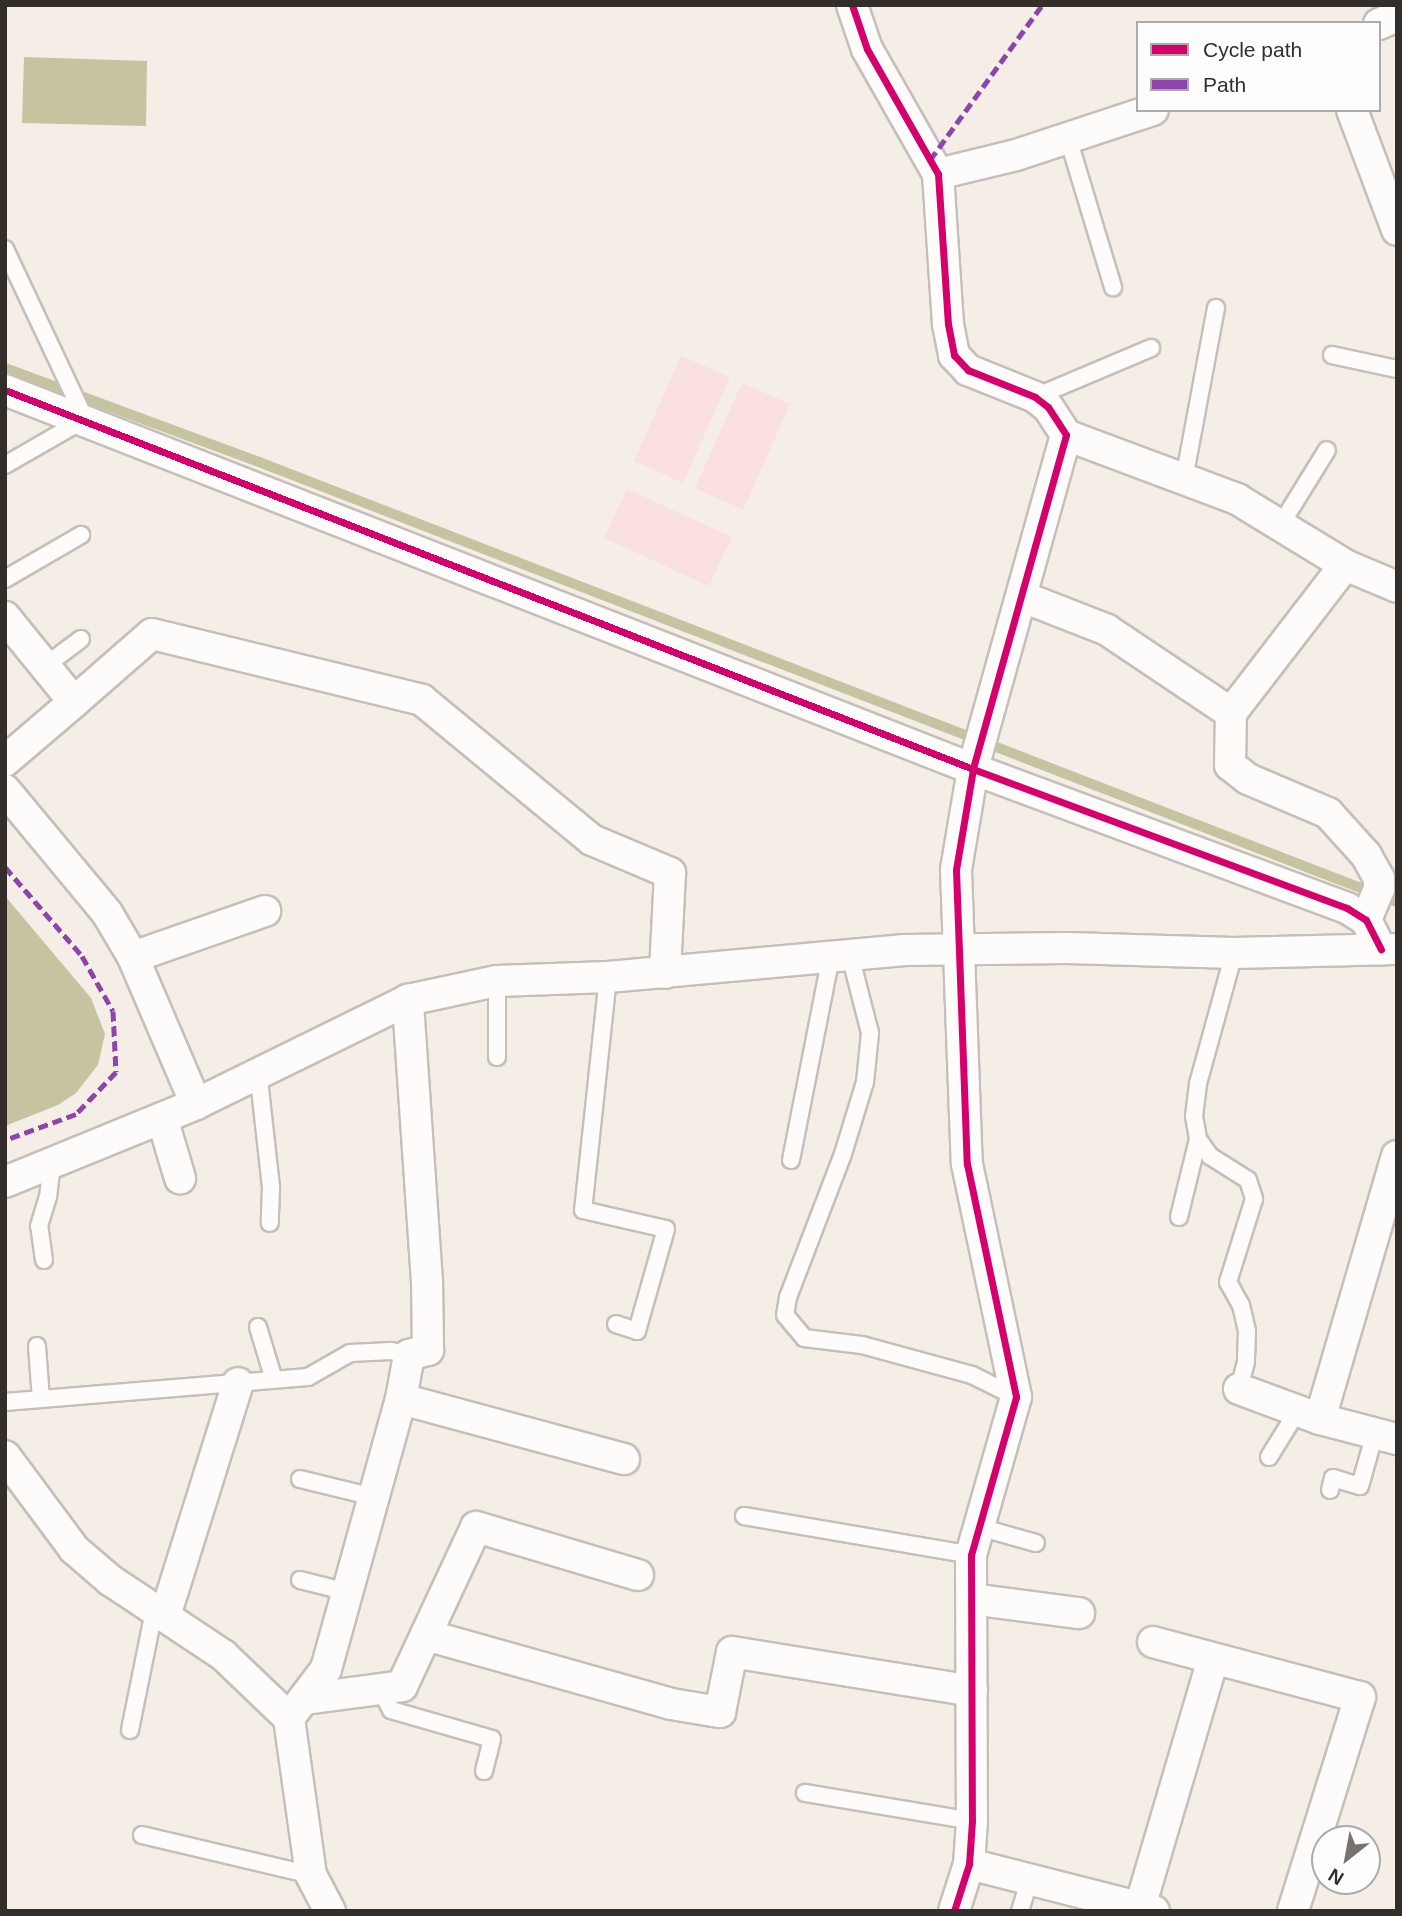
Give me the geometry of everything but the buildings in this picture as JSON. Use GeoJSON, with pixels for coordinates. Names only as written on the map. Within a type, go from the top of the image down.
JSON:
{"type":"FeatureCollection","features":[{"type":"Feature","properties":{"kind":"street"},"geometry":{"type":"LineString","coordinates":[[852,5],[867,49],[938,174],[948,324],[954,355],[968,370],[1035,397],[1048,407],[1066,435],[1237,499],[1345,565],[1397,587]]}},
{"type":"Feature","properties":{"kind":"street"},"geometry":{"type":"LineString","coordinates":[[938,174],[1016,155],[1147,112]]}},
{"type":"Feature","properties":{"kind":"street"},"geometry":{"type":"LineString","coordinates":[[1353,112],[1397,230]]}},
{"type":"Feature","properties":{"kind":"street"},"geometry":{"type":"LineString","coordinates":[[5,390],[85,419],[973,769],[1347,908],[1366,920],[1389,949]]}},
{"type":"Feature","properties":{"kind":"street"},"geometry":{"type":"LineString","coordinates":[[954,1911],[969,1864],[972,1821],[971,1555],[1016,1396],[967,1164],[956,870],[973,769],[1066,435]]}},
{"type":"Feature","properties":{"kind":"street"},"geometry":{"type":"LineString","coordinates":[[1345,565],[1231,713],[1230,765],[1248,779],[1328,813],[1366,855],[1379,878],[1379,889],[1366,920]]}},
{"type":"Feature","properties":{"kind":"street"},"geometry":{"type":"LineString","coordinates":[[1023,597],[1107,631],[1231,713]]}},
{"type":"Feature","properties":{"kind":"street"},"geometry":{"type":"LineString","coordinates":[[5,617],[74,702]]}},
{"type":"Feature","properties":{"kind":"street"},"geometry":{"type":"LineString","coordinates":[[5,761],[152,634],[422,700],[592,840],[670,873],[665,973]]}},
{"type":"Feature","properties":{"kind":"street"},"geometry":{"type":"LineString","coordinates":[[5,790],[91,892],[133,957],[196,1104]]}},
{"type":"Feature","properties":{"kind":"street"},"geometry":{"type":"LineString","coordinates":[[133,957],[265,911]]}},
{"type":"Feature","properties":{"kind":"street"},"geometry":{"type":"LineString","coordinates":[[5,1182],[196,1104],[258,1071],[408,1000],[497,981],[608,977],[840,955],[958,949],[1066,948],[1234,953],[1389,949]]}},
{"type":"Feature","properties":{"kind":"street"},"geometry":{"type":"LineString","coordinates":[[330,1911],[311,1875],[297,1709],[326,1669],[401,1399],[409,1355],[428,1350],[427,1282],[408,1000]]}},
{"type":"Feature","properties":{"kind":"street"},"geometry":{"type":"LineString","coordinates":[[162,1118],[180,1178]]}},
{"type":"Feature","properties":{"kind":"street"},"geometry":{"type":"LineString","coordinates":[[1309,1414],[1397,1156]]}},
{"type":"Feature","properties":{"kind":"street"},"geometry":{"type":"LineString","coordinates":[[160,1614],[238,1383]]}},
{"type":"Feature","properties":{"kind":"street"},"geometry":{"type":"LineString","coordinates":[[1239,1389],[1309,1414],[1386,1436]]}},
{"type":"Feature","properties":{"kind":"street"},"geometry":{"type":"LineString","coordinates":[[401,1399],[624,1459]]}},
{"type":"Feature","properties":{"kind":"street"},"geometry":{"type":"LineString","coordinates":[[5,1456],[74,1549],[160,1614],[192,1631],[297,1709],[402,1686],[476,1527],[638,1575]]}},
{"type":"Feature","properties":{"kind":"street"},"geometry":{"type":"LineString","coordinates":[[972,1599],[1079,1613]]}},
{"type":"Feature","properties":{"kind":"street"},"geometry":{"type":"LineString","coordinates":[[426,1635],[671,1704],[720,1712],[732,1652],[972,1691]]}},
{"type":"Feature","properties":{"kind":"street"},"geometry":{"type":"LineString","coordinates":[[1153,1642],[1360,1697],[1293,1911]]}},
{"type":"Feature","properties":{"kind":"street"},"geometry":{"type":"LineString","coordinates":[[969,1864],[1147,1909],[1213,1659]]}},
{"type":"Feature","properties":{"kind":"lane"},"geometry":{"type":"LineString","coordinates":[[1068,138],[1113,287]]}},
{"type":"Feature","properties":{"kind":"lane"},"geometry":{"type":"LineString","coordinates":[[5,249],[85,419],[5,465]]}},
{"type":"Feature","properties":{"kind":"lane"},"geometry":{"type":"LineString","coordinates":[[5,290],[19,279]]}},
{"type":"Feature","properties":{"kind":"lane"},"geometry":{"type":"LineString","coordinates":[[1184,480],[1216,308]]}},
{"type":"Feature","properties":{"kind":"lane"},"geometry":{"type":"LineString","coordinates":[[1035,397],[1151,348]]}},
{"type":"Feature","properties":{"kind":"lane"},"geometry":{"type":"LineString","coordinates":[[1332,355],[1397,369]]}},
{"type":"Feature","properties":{"kind":"lane"},"geometry":{"type":"LineString","coordinates":[[1280,526],[1326,450]]}},
{"type":"Feature","properties":{"kind":"lane"},"geometry":{"type":"LineString","coordinates":[[5,579],[81,535]]}},
{"type":"Feature","properties":{"kind":"lane"},"geometry":{"type":"LineString","coordinates":[[45,666],[81,639]]}},
{"type":"Feature","properties":{"kind":"lane"},"geometry":{"type":"LineString","coordinates":[[1179,1217],[1198,1139],[1194,1116],[1198,1084],[1234,953]]}},
{"type":"Feature","properties":{"kind":"lane"},"geometry":{"type":"LineString","coordinates":[[791,1160],[840,955]]}},
{"type":"Feature","properties":{"kind":"lane"},"geometry":{"type":"LineString","coordinates":[[840,955],[870,1033],[864,1082],[842,1154],[788,1297],[785,1315],[804,1338],[862,1345],[972,1375],[1016,1396]]}},
{"type":"Feature","properties":{"kind":"lane"},"geometry":{"type":"LineString","coordinates":[[608,977],[583,1210],[666,1229],[638,1331],[615,1324]]}},
{"type":"Feature","properties":{"kind":"lane"},"geometry":{"type":"LineString","coordinates":[[497,981],[497,1057]]}},
{"type":"Feature","properties":{"kind":"lane"},"geometry":{"type":"LineString","coordinates":[[258,1071],[271,1187],[270,1223]]}},
{"type":"Feature","properties":{"kind":"lane"},"geometry":{"type":"LineString","coordinates":[[1198,1139],[1210,1156],[1248,1180],[1254,1199],[1228,1282],[1241,1305],[1247,1331],[1247,1362],[1239,1389]]}},
{"type":"Feature","properties":{"kind":"lane"},"geometry":{"type":"LineString","coordinates":[[44,1260],[38,1226],[48,1196],[52,1163]]}},
{"type":"Feature","properties":{"kind":"lane"},"geometry":{"type":"LineString","coordinates":[[258,1327],[274,1380]]}},
{"type":"Feature","properties":{"kind":"lane"},"geometry":{"type":"LineString","coordinates":[[37,1346],[41,1399]]}},
{"type":"Feature","properties":{"kind":"lane"},"geometry":{"type":"LineString","coordinates":[[5,1402],[308,1377],[349,1353],[391,1351],[409,1355]]}},
{"type":"Feature","properties":{"kind":"lane"},"geometry":{"type":"LineString","coordinates":[[1269,1457],[1309,1414]]}},
{"type":"Feature","properties":{"kind":"lane"},"geometry":{"type":"LineString","coordinates":[[1330,1490],[1334,1478],[1360,1486],[1386,1436]]}},
{"type":"Feature","properties":{"kind":"lane"},"geometry":{"type":"LineString","coordinates":[[300,1479],[374,1497]]}},
{"type":"Feature","properties":{"kind":"lane"},"geometry":{"type":"LineString","coordinates":[[744,1516],[971,1555]]}},
{"type":"Feature","properties":{"kind":"lane"},"geometry":{"type":"LineString","coordinates":[[979,1527],[1036,1543]]}},
{"type":"Feature","properties":{"kind":"lane"},"geometry":{"type":"LineString","coordinates":[[300,1580],[347,1592]]}},
{"type":"Feature","properties":{"kind":"lane"},"geometry":{"type":"LineString","coordinates":[[130,1730],[160,1614]]}},
{"type":"Feature","properties":{"kind":"lane"},"geometry":{"type":"LineString","coordinates":[[380,1689],[391,1710],[492,1738],[484,1771]]}},
{"type":"Feature","properties":{"kind":"lane"},"geometry":{"type":"LineString","coordinates":[[805,1793],[972,1821]]}},
{"type":"Feature","properties":{"kind":"lane"},"geometry":{"type":"LineString","coordinates":[[142,1835],[311,1875]]}},
{"type":"Feature","properties":{"kind":"lane"},"geometry":{"type":"LineString","coordinates":[[1020,1911],[1030,1879]]}},
{"type":"Feature","properties":{"kind":"shaded area"},"geometry":{"type":"Polygon","coordinates":[[[24,57],[147,61],[146,126],[22,123],[24,57]]]}},
{"type":"Feature","properties":{"kind":"shaded area"},"geometry":{"type":"Polygon","coordinates":[[[681,356],[730,377],[683,483],[634,461],[681,356]]]}},
{"type":"Feature","properties":{"kind":"shaded area"},"geometry":{"type":"Polygon","coordinates":[[[742,383],[790,404],[743,510],[695,488],[742,383]]]}},
{"type":"Feature","properties":{"kind":"shaded area"},"geometry":{"type":"Polygon","coordinates":[[[627,489],[732,537],[709,586],[604,538],[627,489]]]}},
{"type":"Feature","properties":{"kind":"shaded area"},"geometry":{"type":"Polygon","coordinates":[[[5,896],[91,998],[105,1034],[98,1065],[76,1093],[58,1105],[5,1126],[5,896]]]}},
{"type":"Feature","properties":{"kind":"waterway"},"geometry":{"type":"LineString","coordinates":[[5,368],[259,462],[1397,902]]}},
{"type":"Feature","properties":{"kind":"marked path"},"geometry":{"type":"LineString","coordinates":[[930,160],[1042,5]]}},
{"type":"Feature","properties":{"kind":"marked path"},"geometry":{"type":"LineString","coordinates":[[5,867],[82,956],[113,1011],[116,1072],[76,1114],[5,1140]]}},
{"type":"Feature","properties":{"kind":"cycle path"},"geometry":{"type":"LineString","coordinates":[[852,5],[867,49],[938,174],[948,324],[954,355],[968,370],[1035,397],[1048,407],[1066,435],[973,769],[956,870],[967,1164],[1016,1397],[971,1555],[972,1821],[969,1864],[954,1911]]}},
{"type":"Feature","properties":{"kind":"cycle path"},"geometry":{"type":"LineString","coordinates":[[5,390],[973,769],[1347,908],[1366,920],[1381,949]]}}]}
